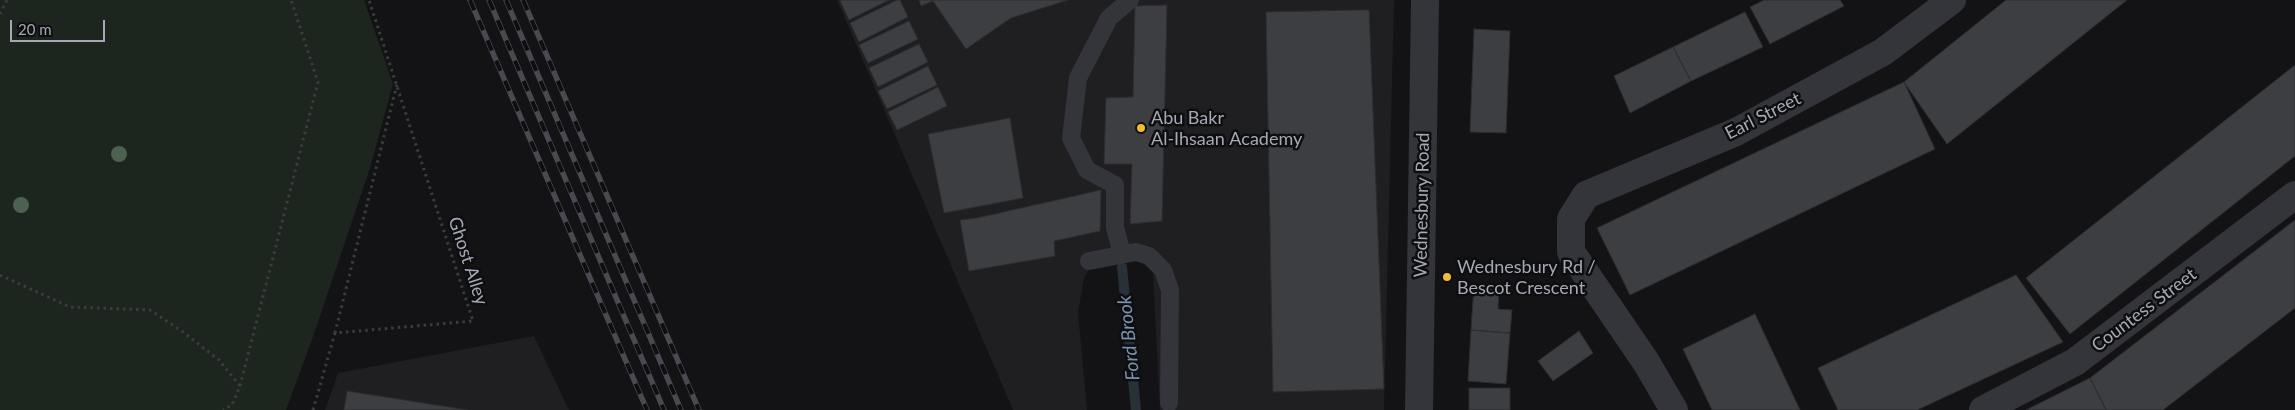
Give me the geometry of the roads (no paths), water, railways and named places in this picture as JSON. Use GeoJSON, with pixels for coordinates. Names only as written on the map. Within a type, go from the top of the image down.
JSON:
{"type":"FeatureCollection","features":[{"type":"Feature","properties":{"kind":"street","name":"Wednesbury Road"},"geometry":{"type":"LineString","coordinates":[[1419,410],[1425,0]]}},
{"type":"Feature","properties":{"kind":"street","name":"Earl Street"},"geometry":{"type":"LineString","coordinates":[[1674,410],[1646,362],[1571,252],[1571,219],[1586,195],[1736,132],[1883,52],[1952,0]]}},
{"type":"Feature","properties":{"kind":"street","name":"Countess Street"},"geometry":{"type":"LineString","coordinates":[[1983,410],[2075,362],[2295,195]]}},
{"type":"Feature","properties":{"kind":"lane"},"geometry":{"type":"LineString","coordinates":[[1122,253],[1115,228],[1115,184],[1087,170],[1071,138],[1078,78],[1109,18],[1130,0]]}},
{"type":"Feature","properties":{"kind":"lane"},"geometry":{"type":"LineString","coordinates":[[1089,261],[1122,253],[1136,252],[1149,256],[1163,270],[1170,290],[1169,403]]}},
{"type":"Feature","properties":{"kind":"waterway","name":"Ford Brook"},"geometry":{"type":"LineString","coordinates":[[1122,267],[1136,410]]}},
{"type":"Feature","properties":{"kind":"railway"},"geometry":{"type":"LineString","coordinates":[[470,0],[647,410]]}},
{"type":"Feature","properties":{"kind":"railway"},"geometry":{"type":"LineString","coordinates":[[489,0],[664,410]]}},
{"type":"Feature","properties":{"kind":"railway"},"geometry":{"type":"LineString","coordinates":[[506,0],[681,410]]}},
{"type":"Feature","properties":{"kind":"railway"},"geometry":{"type":"LineString","coordinates":[[523,0],[699,410]]}},
{"type":"Feature","properties":{"kind":"place","name":"Abu Bakr Al-Ihsaan Academy"},"geometry":{"type":"Point","coordinates":[1141,128]}},
{"type":"Feature","properties":{"kind":"place","name":"Wednesbury Rd / Bescot Crescent"},"geometry":{"type":"Point","coordinates":[1447,277]}}]}
